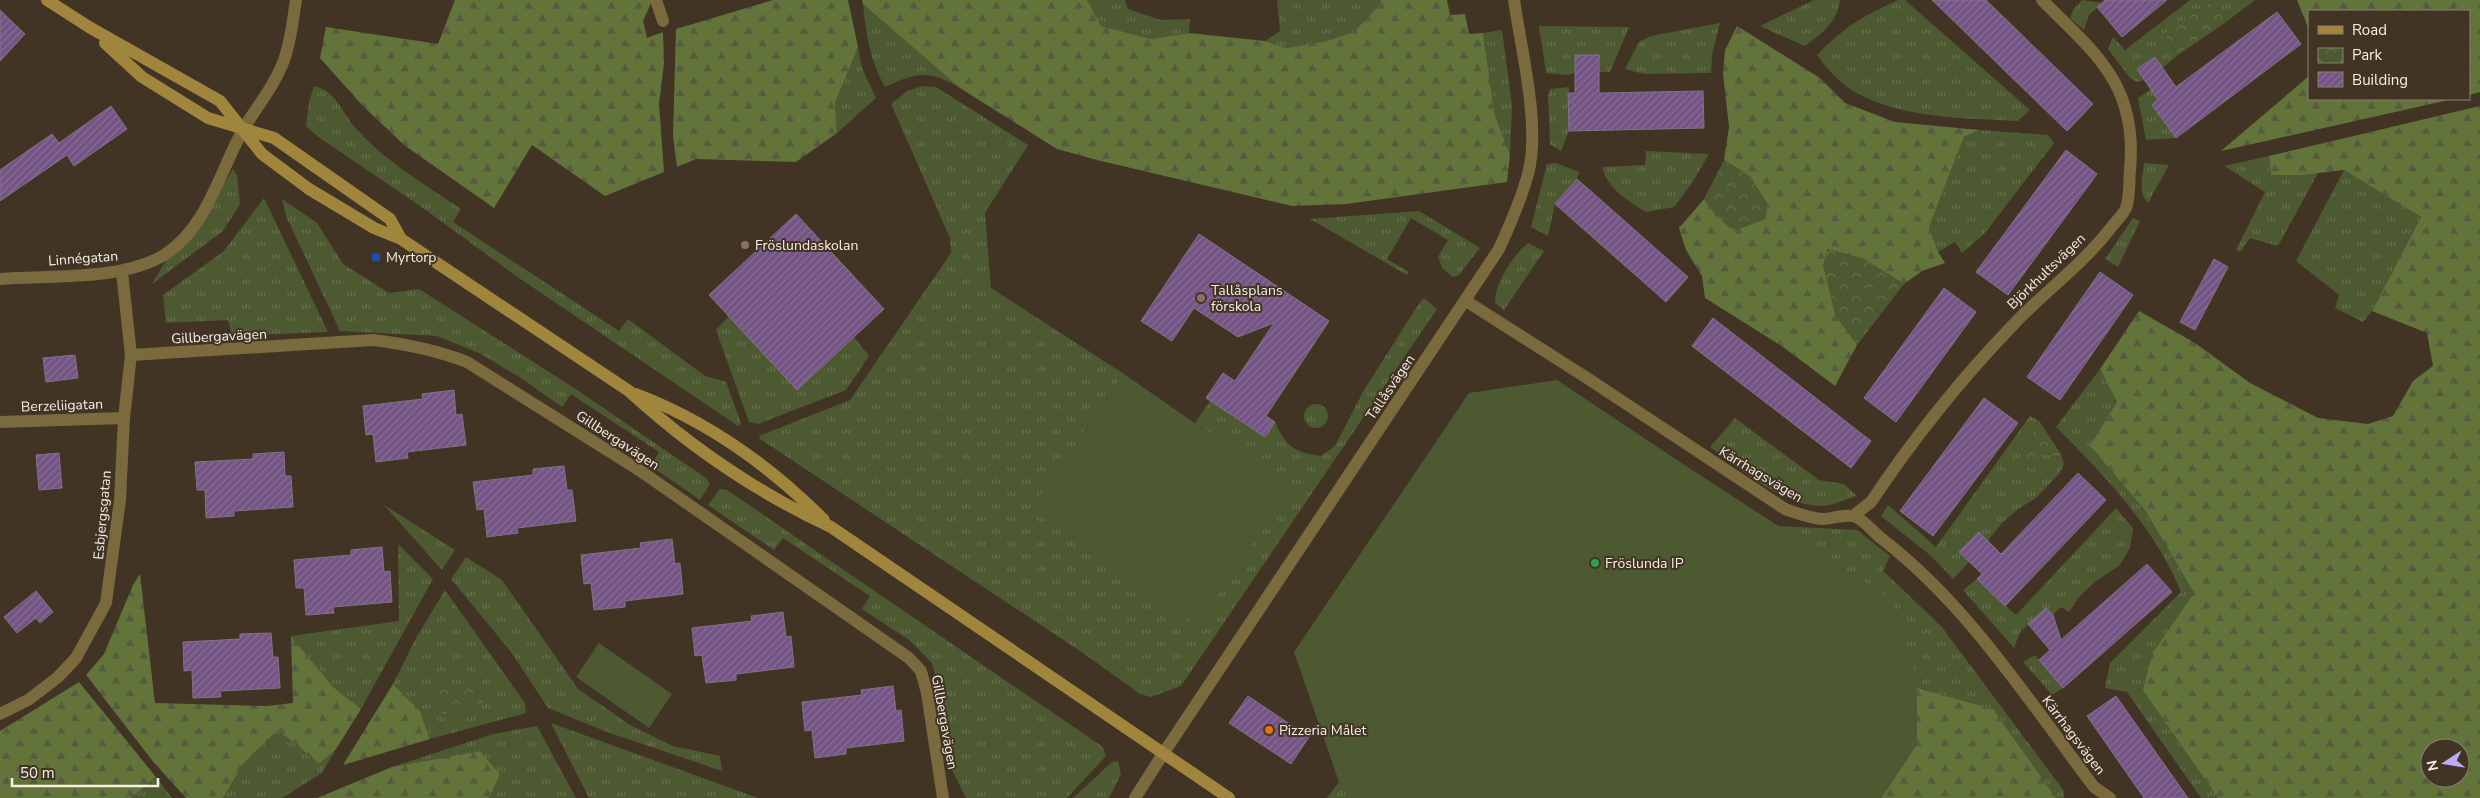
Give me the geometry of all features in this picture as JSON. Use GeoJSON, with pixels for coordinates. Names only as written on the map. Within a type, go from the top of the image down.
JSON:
{"type":"FeatureCollection","features":[{"type":"Feature","properties":{"kind":"street"},"geometry":{"type":"LineString","coordinates":[[47,0],[89,27],[220,101],[262,154],[310,189],[374,228],[402,239],[629,391],[662,421],[725,469],[794,510],[831,527],[1229,798]]}},
{"type":"Feature","properties":{"kind":"street","name":"Linnégatan"},"geometry":{"type":"LineString","coordinates":[[0,280],[122,272],[164,255],[196,225],[244,129],[274,83],[285,58],[296,0]]}},
{"type":"Feature","properties":{"kind":"street"},"geometry":{"type":"LineString","coordinates":[[656,0],[663,21]]}},
{"type":"Feature","properties":{"kind":"street","name":"Tallåsvägen"},"geometry":{"type":"LineString","coordinates":[[1135,798],[1499,249],[1518,206],[1529,173],[1531,137],[1529,99],[1514,0]]}},
{"type":"Feature","properties":{"kind":"street","name":"Björkhultsvägen"},"geometry":{"type":"LineString","coordinates":[[1853,516],[1871,502],[1972,368],[2017,320],[2076,268],[2126,208],[2131,154],[2124,103],[2114,79],[2097,55],[2042,0]]}},
{"type":"Feature","properties":{"kind":"street"},"geometry":{"type":"LineString","coordinates":[[89,27],[142,77],[208,118],[274,138],[390,218],[402,239]]}},
{"type":"Feature","properties":{"kind":"street","name":"Esbjergsgatan"},"geometry":{"type":"LineString","coordinates":[[0,714],[28,700],[57,678],[76,658],[106,603],[120,500],[124,418],[130,355],[122,272]]}},
{"type":"Feature","properties":{"kind":"street","name":"Kärrhagsvägen"},"geometry":{"type":"LineString","coordinates":[[1466,301],[1786,509],[1802,516],[1822,519],[1853,516],[1909,559],[1954,605],[2094,787],[2110,798]]}},
{"type":"Feature","properties":{"kind":"street","name":"Gillbergavägen"},"geometry":{"type":"LineString","coordinates":[[130,355],[373,340],[412,345],[467,362],[642,472],[909,658],[921,671],[927,693],[943,798]]}},
{"type":"Feature","properties":{"kind":"street"},"geometry":{"type":"LineString","coordinates":[[629,391],[661,404],[739,448],[799,495],[831,527]]}},
{"type":"Feature","properties":{"kind":"street","name":"Berzeliigatan"},"geometry":{"type":"LineString","coordinates":[[0,422],[124,418]]}},
{"type":"Feature","properties":{"kind":"green space"},"geometry":{"type":"Polygon","coordinates":[[[455,0],[650,0],[651,3],[643,21],[647,38],[663,32],[664,63],[659,104],[664,172],[605,196],[532,145],[494,208],[404,145],[362,105],[320,58],[326,27],[438,44],[455,0]]]}},
{"type":"Feature","properties":{"kind":"green space"},"geometry":{"type":"Polygon","coordinates":[[[773,0],[848,0],[858,47],[835,103],[837,133],[796,162],[696,159],[677,167],[673,136],[676,29],[773,0]]]}},
{"type":"Feature","properties":{"kind":"green space"},"geometry":{"type":"Polygon","coordinates":[[[862,0],[1087,0],[1101,26],[1151,39],[1189,33],[1265,41],[1286,48],[1327,41],[1355,31],[1381,0],[1447,0],[1450,15],[1465,14],[1469,34],[1483,33],[1495,116],[1510,154],[1507,182],[1346,204],[1292,206],[1057,149],[960,88],[863,4],[862,0]]]}},
{"type":"Feature","properties":{"kind":"green space"},"geometry":{"type":"Polygon","coordinates":[[[1087,0],[1125,0],[1128,9],[1161,20],[1190,19],[1189,33],[1151,39],[1101,26],[1087,0]]]}},
{"type":"Feature","properties":{"kind":"green space"},"geometry":{"type":"Polygon","coordinates":[[[1277,0],[1381,0],[1355,31],[1327,41],[1286,48],[1265,41],[1280,31],[1277,0]]]}},
{"type":"Feature","properties":{"kind":"green space"},"geometry":{"type":"Polygon","coordinates":[[[1814,0],[1840,0],[1839,8],[1828,27],[1805,46],[1760,26],[1814,0]]]}},
{"type":"Feature","properties":{"kind":"green space"},"geometry":{"type":"Polygon","coordinates":[[[1898,0],[1905,0],[2030,110],[2018,121],[1935,116],[1893,108],[1873,101],[1844,84],[1817,55],[1854,23],[1898,0]]]}},
{"type":"Feature","properties":{"kind":"green space"},"geometry":{"type":"Polygon","coordinates":[[[2082,0],[2102,3],[2089,15],[2084,30],[2070,18],[2073,10],[2082,0]]]}},
{"type":"Feature","properties":{"kind":"green space"},"geometry":{"type":"Polygon","coordinates":[[[2190,0],[2255,0],[2226,22],[2212,1],[2164,34],[2178,55],[2162,68],[2155,57],[2137,69],[2144,80],[2136,82],[2130,78],[2108,49],[2113,37],[2125,50],[2190,0]]]}},
{"type":"Feature","properties":{"kind":"green space"},"geometry":{"type":"Polygon","coordinates":[[[2297,0],[2480,0],[2480,92],[2470,95],[2470,10],[2308,10],[2308,28],[2297,0]]]}},
{"type":"Feature","properties":{"kind":"green space"},"geometry":{"type":"Polygon","coordinates":[[[2212,1],[2226,22],[2178,55],[2164,34],[2212,1]]]}},
{"type":"Feature","properties":{"kind":"green space"},"geometry":{"type":"Polygon","coordinates":[[[863,4],[960,88],[940,78],[923,75],[906,78],[885,87],[869,47],[863,4]]]}},
{"type":"Feature","properties":{"kind":"green space"},"geometry":{"type":"Polygon","coordinates":[[[1720,23],[1712,55],[1711,73],[1644,74],[1625,69],[1639,42],[1651,36],[1720,23]]]}},
{"type":"Feature","properties":{"kind":"green space"},"geometry":{"type":"Polygon","coordinates":[[[1539,26],[1629,27],[1610,72],[1599,72],[1599,55],[1575,55],[1575,73],[1568,75],[1546,73],[1539,26]]]}},
{"type":"Feature","properties":{"kind":"green space"},"geometry":{"type":"Polygon","coordinates":[[[1737,26],[1820,78],[1845,103],[1895,122],[1979,130],[1964,137],[1929,227],[1938,252],[1945,263],[1922,271],[1904,284],[1864,259],[1827,249],[1835,314],[1857,345],[1835,386],[1783,347],[1705,298],[1702,276],[1686,250],[1679,228],[1704,199],[1717,217],[1751,177],[1724,160],[1729,127],[1723,74],[1725,50],[1737,26]]]}},
{"type":"Feature","properties":{"kind":"green space"},"geometry":{"type":"Polygon","coordinates":[[[1502,30],[1512,105],[1510,154],[1495,116],[1483,33],[1502,30]]]}},
{"type":"Feature","properties":{"kind":"green space"},"geometry":{"type":"Polygon","coordinates":[[[858,47],[862,68],[876,98],[837,133],[835,103],[858,47]]]}},
{"type":"Feature","properties":{"kind":"green space"},"geometry":{"type":"Polygon","coordinates":[[[2308,77],[2308,100],[2449,100],[2221,151],[2308,77]]]}},
{"type":"Feature","properties":{"kind":"green space"},"geometry":{"type":"Polygon","coordinates":[[[2157,85],[2165,96],[2152,105],[2176,138],[2146,140],[2138,98],[2157,85]]]}},
{"type":"Feature","properties":{"kind":"green space"},"geometry":{"type":"Polygon","coordinates":[[[314,86],[321,88],[332,96],[354,126],[391,161],[461,209],[453,222],[619,331],[628,319],[705,376],[726,382],[741,423],[738,426],[519,278],[423,208],[317,136],[306,126],[309,102],[314,86]]]}},
{"type":"Feature","properties":{"kind":"green space"},"geometry":{"type":"Polygon","coordinates":[[[923,86],[936,87],[1028,145],[985,213],[991,288],[1124,374],[1031,510],[1290,489],[1195,423],[1210,401],[1265,437],[1275,422],[1287,443],[1292,447],[1304,453],[1321,456],[1335,446],[1364,390],[1418,305],[1424,298],[1437,309],[1181,686],[1151,697],[1140,694],[1086,655],[760,439],[759,436],[850,400],[951,253],[950,238],[891,104],[907,91],[923,86]]]}},
{"type":"Feature","properties":{"kind":"green space"},"geometry":{"type":"Polygon","coordinates":[[[1569,87],[1569,131],[1561,151],[1550,144],[1548,96],[1550,89],[1569,87]]]}},
{"type":"Feature","properties":{"kind":"green space"},"geometry":{"type":"Polygon","coordinates":[[[2480,106],[2480,798],[2218,798],[2143,690],[2153,652],[2194,593],[2145,510],[2090,446],[2117,402],[2100,369],[2139,311],[2195,343],[2250,383],[2318,418],[2368,424],[2393,416],[2413,381],[2433,366],[2427,333],[2372,311],[2421,217],[2344,170],[2302,175],[2271,175],[2269,156],[2480,106]]]}},
{"type":"Feature","properties":{"kind":"green space"},"geometry":{"type":"Polygon","coordinates":[[[1979,130],[2048,135],[2054,143],[1985,233],[1962,253],[1955,242],[1938,252],[1929,227],[1964,137],[1979,130]]]}},
{"type":"Feature","properties":{"kind":"green space"},"geometry":{"type":"Polygon","coordinates":[[[1646,151],[1709,154],[1692,183],[1674,207],[1646,212],[1613,188],[1602,167],[1645,165],[1646,151]]]}},
{"type":"Feature","properties":{"kind":"green space"},"geometry":{"type":"Polygon","coordinates":[[[2269,156],[2271,175],[2318,173],[2278,246],[2250,238],[2240,252],[2236,250],[2265,192],[2224,166],[2269,156]]]}},
{"type":"Feature","properties":{"kind":"green space"},"geometry":{"type":"Polygon","coordinates":[[[1724,160],[1751,177],[1767,203],[1766,219],[1734,231],[1717,217],[1704,199],[1724,160]]]}},
{"type":"Feature","properties":{"kind":"green space"},"geometry":{"type":"Polygon","coordinates":[[[1556,163],[1579,172],[1577,179],[1555,204],[1548,236],[1531,227],[1547,164],[1556,163]]]}},
{"type":"Feature","properties":{"kind":"green space"},"geometry":{"type":"Polygon","coordinates":[[[2144,163],[2169,165],[2148,203],[2142,190],[2144,163]]]}},
{"type":"Feature","properties":{"kind":"green space"},"geometry":{"type":"Polygon","coordinates":[[[233,169],[237,175],[240,204],[223,231],[152,284],[168,257],[202,221],[233,169]]]}},
{"type":"Feature","properties":{"kind":"green space"},"geometry":{"type":"Polygon","coordinates":[[[2344,170],[2421,217],[2372,311],[2363,322],[2335,308],[2339,295],[2296,261],[2344,170]]]}},
{"type":"Feature","properties":{"kind":"green space"},"geometry":{"type":"Polygon","coordinates":[[[264,198],[328,332],[232,336],[228,320],[166,323],[163,295],[224,251],[264,198]]]}},
{"type":"Feature","properties":{"kind":"green space"},"geometry":{"type":"Polygon","coordinates":[[[282,199],[317,223],[343,264],[389,293],[419,289],[574,388],[706,478],[710,484],[700,500],[651,466],[659,452],[571,394],[562,407],[521,378],[481,354],[437,336],[340,331],[286,216],[282,199]]]}},
{"type":"Feature","properties":{"kind":"green space"},"geometry":{"type":"Polygon","coordinates":[[[1419,211],[1480,248],[1459,275],[1453,277],[1442,268],[1438,257],[1448,240],[1411,218],[1387,259],[1409,272],[1407,275],[1310,219],[1419,211]]]}},
{"type":"Feature","properties":{"kind":"green space"},"geometry":{"type":"Polygon","coordinates":[[[2133,218],[2140,221],[2118,267],[2105,259],[2133,218]]]}},
{"type":"Feature","properties":{"kind":"green space"},"geometry":{"type":"Polygon","coordinates":[[[1528,243],[1544,251],[1504,310],[1495,303],[1501,278],[1516,255],[1528,243]]]}},
{"type":"Feature","properties":{"kind":"green space"},"geometry":{"type":"Polygon","coordinates":[[[1828,249],[1864,259],[1904,284],[1857,345],[1835,314],[1823,265],[1828,249]]]}},
{"type":"Feature","properties":{"kind":"green space"},"geometry":{"type":"Polygon","coordinates":[[[729,316],[854,337],[869,356],[846,390],[758,424],[749,422],[716,330],[729,316]]]}},
{"type":"Feature","properties":{"kind":"green space"},"geometry":{"type":"Polygon","coordinates":[[[2100,369],[2117,402],[2091,447],[2145,510],[2194,593],[2153,652],[2197,767],[2218,798],[2201,798],[2127,692],[2105,688],[2110,663],[2181,592],[2170,569],[2143,524],[2110,483],[2056,427],[2100,369]]]}},
{"type":"Feature","properties":{"kind":"green space"},"geometry":{"type":"Polygon","coordinates":[[[1124,374],[1290,489],[1197,625],[1031,510],[1124,374]]]}},
{"type":"Feature","properties":{"kind":"green space","name":"Fröslunda IP"},"geometry":{"type":"Polygon","coordinates":[[[1557,380],[1891,599],[1917,679],[1917,744],[1881,798],[1363,798],[1339,782],[1294,652],[1469,393],[1557,380]]]}},
{"type":"Feature","properties":{"kind":"green space"},"geometry":{"type":"Polygon","coordinates":[[[1316,404],[1325,407],[1328,416],[1325,425],[1316,428],[1307,425],[1304,416],[1307,407],[1316,404]]]}},
{"type":"Feature","properties":{"kind":"green space"},"geometry":{"type":"Polygon","coordinates":[[[2030,416],[2039,421],[2018,462],[2042,451],[2057,458],[2061,454],[2064,464],[2059,474],[2036,498],[2018,509],[2002,523],[1988,541],[1979,532],[1959,552],[1969,562],[1953,579],[1930,555],[1881,516],[1888,505],[1936,547],[2030,416]]]}},
{"type":"Feature","properties":{"kind":"green space"},"geometry":{"type":"Polygon","coordinates":[[[1735,418],[1819,480],[1844,484],[1857,496],[1823,506],[1808,505],[1778,494],[1749,476],[1710,447],[1735,418]]]}},
{"type":"Feature","properties":{"kind":"green space"},"geometry":{"type":"Polygon","coordinates":[[[2039,421],[2061,454],[2057,458],[2042,451],[2032,470],[2018,462],[2039,421]]]}},
{"type":"Feature","properties":{"kind":"green space"},"geometry":{"type":"Polygon","coordinates":[[[720,489],[727,490],[1103,747],[1106,756],[1067,798],[966,798],[950,766],[940,696],[932,663],[909,640],[862,609],[870,596],[783,538],[774,550],[708,505],[720,489]]]}},
{"type":"Feature","properties":{"kind":"green space"},"geometry":{"type":"Polygon","coordinates":[[[384,505],[455,550],[442,570],[384,505]]]}},
{"type":"Feature","properties":{"kind":"green space"},"geometry":{"type":"Polygon","coordinates":[[[2116,508],[2133,528],[2130,548],[2120,565],[2096,581],[2078,598],[2069,612],[2061,607],[2053,615],[2046,608],[2020,632],[2014,648],[1963,590],[1977,579],[2016,615],[2116,508]]]}},
{"type":"Feature","properties":{"kind":"green space"},"geometry":{"type":"Polygon","coordinates":[[[1779,526],[1857,530],[1890,556],[1883,571],[1941,626],[2064,791],[2064,798],[2056,798],[1993,709],[1917,688],[1917,679],[1779,526]]]}},
{"type":"Feature","properties":{"kind":"green space"},"geometry":{"type":"Polygon","coordinates":[[[398,544],[433,579],[361,709],[333,687],[291,636],[399,621],[398,544]]]}},
{"type":"Feature","properties":{"kind":"green space"},"geometry":{"type":"Polygon","coordinates":[[[466,557],[502,580],[578,689],[630,725],[673,746],[720,756],[722,771],[607,732],[548,708],[511,652],[451,579],[466,557]]]}},
{"type":"Feature","properties":{"kind":"green space"},"geometry":{"type":"Polygon","coordinates":[[[140,574],[155,703],[267,706],[293,703],[291,636],[333,687],[361,709],[336,749],[319,764],[294,742],[277,731],[243,764],[223,798],[186,798],[155,764],[86,675],[104,654],[133,585],[140,574]]]}},
{"type":"Feature","properties":{"kind":"green space"},"geometry":{"type":"Polygon","coordinates":[[[445,590],[525,703],[526,713],[430,739],[420,711],[393,684],[416,638],[445,590]]]}},
{"type":"Feature","properties":{"kind":"green space"},"geometry":{"type":"Polygon","coordinates":[[[599,643],[672,694],[649,728],[576,677],[599,643]]]}},
{"type":"Feature","properties":{"kind":"green space"},"geometry":{"type":"Polygon","coordinates":[[[2035,655],[2063,688],[2052,695],[2023,662],[2035,655]]]}},
{"type":"Feature","properties":{"kind":"green space"},"geometry":{"type":"Polygon","coordinates":[[[476,681],[483,703],[443,715],[436,692],[476,681]]]}},
{"type":"Feature","properties":{"kind":"green space"},"geometry":{"type":"Polygon","coordinates":[[[79,682],[156,777],[131,798],[0,798],[0,731],[79,682]]]}},
{"type":"Feature","properties":{"kind":"green space"},"geometry":{"type":"Polygon","coordinates":[[[393,684],[420,711],[430,739],[343,765],[393,684]]]}},
{"type":"Feature","properties":{"kind":"green space"},"geometry":{"type":"Polygon","coordinates":[[[1917,688],[1993,709],[2056,798],[1881,798],[1917,744],[1917,688]]]}},
{"type":"Feature","properties":{"kind":"green space"},"geometry":{"type":"Polygon","coordinates":[[[551,723],[758,798],[589,798],[551,723]]]}},
{"type":"Feature","properties":{"kind":"green space"},"geometry":{"type":"Polygon","coordinates":[[[537,726],[576,798],[489,798],[500,774],[480,751],[392,767],[493,734],[537,726]]]}},
{"type":"Feature","properties":{"kind":"green space"},"geometry":{"type":"Polygon","coordinates":[[[277,731],[294,742],[319,764],[336,749],[322,773],[282,798],[223,798],[243,764],[277,731]]]}},
{"type":"Feature","properties":{"kind":"green space"},"geometry":{"type":"Polygon","coordinates":[[[480,751],[500,774],[489,798],[317,798],[392,767],[480,751]]]}},
{"type":"Feature","properties":{"kind":"green space"},"geometry":{"type":"Polygon","coordinates":[[[1118,761],[1121,774],[1109,798],[1073,798],[1112,762],[1118,761]]]}},
{"type":"Feature","properties":{"kind":"green space"},"geometry":{"type":"Polygon","coordinates":[[[156,777],[172,798],[131,798],[156,777]]]}},
{"type":"Feature","properties":{"kind":"green space"},"geometry":{"type":"Polygon","coordinates":[[[1339,782],[1363,798],[1327,798],[1339,782]]]}},
{"type":"Feature","properties":{"kind":"building"},"geometry":{"type":"Polygon","coordinates":[[[1932,0],[1986,0],[2093,104],[2067,131],[1932,0]]]}},
{"type":"Feature","properties":{"kind":"building"},"geometry":{"type":"Polygon","coordinates":[[[2105,0],[2167,0],[2122,37],[2097,7],[2105,0]]]}},
{"type":"Feature","properties":{"kind":"building"},"geometry":{"type":"Polygon","coordinates":[[[0,10],[25,34],[0,61],[0,10]]]}},
{"type":"Feature","properties":{"kind":"building"},"geometry":{"type":"Polygon","coordinates":[[[2277,12],[2301,44],[2176,138],[2152,105],[2158,100],[2137,69],[2155,57],[2176,87],[2277,12]]]}},
{"type":"Feature","properties":{"kind":"building"},"geometry":{"type":"Polygon","coordinates":[[[1575,55],[1599,55],[1599,93],[1703,91],[1704,128],[1569,131],[1568,93],[1575,93],[1575,55]]]}},
{"type":"Feature","properties":{"kind":"building"},"geometry":{"type":"Polygon","coordinates":[[[111,106],[127,129],[74,166],[67,155],[0,201],[0,170],[52,134],[59,143],[111,106]]]}},
{"type":"Feature","properties":{"kind":"building"},"geometry":{"type":"Polygon","coordinates":[[[2066,150],[2097,174],[2008,295],[1976,272],[2066,150]]]}},
{"type":"Feature","properties":{"kind":"building"},"geometry":{"type":"Polygon","coordinates":[[[1577,179],[1688,277],[1666,302],[1555,204],[1577,179]]]}},
{"type":"Feature","properties":{"kind":"building"},"geometry":{"type":"Polygon","coordinates":[[[796,214],[884,309],[797,390],[709,295],[796,214]]]}},
{"type":"Feature","properties":{"kind":"building"},"geometry":{"type":"Polygon","coordinates":[[[1199,234],[1329,321],[1266,416],[1275,422],[1265,437],[1206,398],[1223,373],[1235,381],[1274,323],[1238,337],[1194,308],[1172,341],[1141,321],[1199,234]]]}},
{"type":"Feature","properties":{"kind":"building"},"geometry":{"type":"Polygon","coordinates":[[[2214,259],[2228,267],[2195,330],[2180,322],[2214,259]]]}},
{"type":"Feature","properties":{"kind":"building"},"geometry":{"type":"Polygon","coordinates":[[[2100,272],[2133,295],[2060,400],[2027,377],[2100,272]]]}},
{"type":"Feature","properties":{"kind":"building"},"geometry":{"type":"Polygon","coordinates":[[[1944,288],[1976,312],[1896,422],[1864,398],[1944,288]]]}},
{"type":"Feature","properties":{"kind":"building"},"geometry":{"type":"Polygon","coordinates":[[[1713,318],[1871,441],[1851,468],[1692,346],[1713,318]]]}},
{"type":"Feature","properties":{"kind":"building"},"geometry":{"type":"Polygon","coordinates":[[[75,355],[78,378],[46,382],[43,358],[75,355]]]}},
{"type":"Feature","properties":{"kind":"building"},"geometry":{"type":"Polygon","coordinates":[[[454,390],[456,415],[462,414],[466,445],[407,452],[408,458],[376,462],[373,434],[366,435],[363,406],[423,399],[422,394],[454,390]]]}},
{"type":"Feature","properties":{"kind":"building"},"geometry":{"type":"Polygon","coordinates":[[[1984,398],[2018,423],[1933,536],[1900,511],[1984,398]]]}},
{"type":"Feature","properties":{"kind":"building"},"geometry":{"type":"Polygon","coordinates":[[[284,452],[285,476],[291,476],[293,507],[234,511],[234,516],[206,518],[205,490],[197,490],[195,462],[253,459],[253,454],[284,452]]]}},
{"type":"Feature","properties":{"kind":"building"},"geometry":{"type":"Polygon","coordinates":[[[59,453],[62,488],[39,490],[36,455],[59,453]]]}},
{"type":"Feature","properties":{"kind":"building"},"geometry":{"type":"Polygon","coordinates":[[[564,466],[567,490],[572,490],[576,521],[517,528],[518,533],[487,537],[484,509],[477,510],[473,482],[533,475],[533,469],[564,466]]]}},
{"type":"Feature","properties":{"kind":"building"},"geometry":{"type":"Polygon","coordinates":[[[2078,473],[2106,500],[2005,606],[1977,579],[1982,574],[1959,552],[1979,532],[2001,554],[2078,473]]]}},
{"type":"Feature","properties":{"kind":"building"},"geometry":{"type":"Polygon","coordinates":[[[672,539],[675,564],[680,563],[683,594],[625,601],[625,607],[594,610],[591,583],[584,584],[581,555],[641,548],[640,543],[672,539]]]}},
{"type":"Feature","properties":{"kind":"building"},"geometry":{"type":"Polygon","coordinates":[[[382,547],[384,572],[390,571],[392,602],[333,607],[334,613],[306,615],[304,588],[296,588],[294,560],[351,555],[351,550],[382,547]]]}},
{"type":"Feature","properties":{"kind":"building"},"geometry":{"type":"Polygon","coordinates":[[[2147,564],[2172,592],[2063,688],[2039,660],[2050,650],[2028,624],[2046,608],[2053,615],[2061,640],[2147,564]]]}},
{"type":"Feature","properties":{"kind":"building"},"geometry":{"type":"Polygon","coordinates":[[[36,591],[53,612],[40,623],[36,618],[17,633],[4,617],[36,591]]]}},
{"type":"Feature","properties":{"kind":"building"},"geometry":{"type":"Polygon","coordinates":[[[783,612],[786,637],[791,636],[794,667],[736,674],[736,680],[706,683],[702,655],[695,656],[692,628],[752,621],[751,616],[783,612]]]}},
{"type":"Feature","properties":{"kind":"building"},"geometry":{"type":"Polygon","coordinates":[[[271,633],[273,657],[278,657],[280,688],[220,691],[221,697],[193,698],[192,670],[184,671],[183,642],[240,639],[240,634],[271,633]]]}},
{"type":"Feature","properties":{"kind":"building"},"geometry":{"type":"Polygon","coordinates":[[[893,686],[896,711],[901,710],[904,741],[846,748],[846,754],[815,758],[812,730],[805,731],[802,702],[862,695],[861,690],[893,686]]]}},
{"type":"Feature","properties":{"kind":"building","name":"Pizzeria Målet"},"geometry":{"type":"Polygon","coordinates":[[[1248,696],[1309,737],[1291,764],[1229,723],[1248,696]]]}},
{"type":"Feature","properties":{"kind":"building"},"geometry":{"type":"Polygon","coordinates":[[[2116,696],[2188,798],[2144,798],[2087,716],[2116,696]]]}},
{"type":"Feature","properties":{"kind":"place","name":"Fröslundaskolan"},"geometry":{"type":"Point","coordinates":[745,245]}},
{"type":"Feature","properties":{"kind":"place","name":"Myrtorp"},"geometry":{"type":"Point","coordinates":[376,257]}},
{"type":"Feature","properties":{"kind":"place","name":"Tallåsplans förskola"},"geometry":{"type":"Point","coordinates":[1201,298]}},
{"type":"Feature","properties":{"kind":"place","name":"Fröslunda IP"},"geometry":{"type":"Point","coordinates":[1595,563]}},
{"type":"Feature","properties":{"kind":"place","name":"Pizzeria Målet"},"geometry":{"type":"Point","coordinates":[1269,730]}}]}
